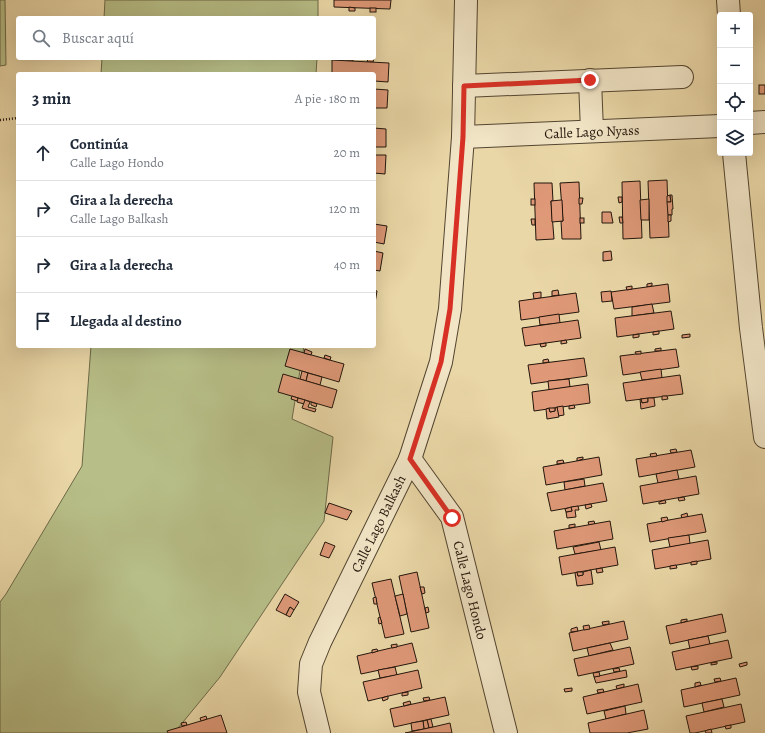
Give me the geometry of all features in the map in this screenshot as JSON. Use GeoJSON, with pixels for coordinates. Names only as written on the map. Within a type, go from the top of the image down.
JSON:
{"type":"FeatureCollection","features":[{"type":"Feature","properties":{"kind":"street","name":"Calle Lago Balkash"},"geometry":{"type":"LineString","coordinates":[[320,733],[309,692],[311,664],[320,642],[410,459],[441,362],[450,309],[463,137],[466,0]]}},
{"type":"Feature","properties":{"kind":"street"},"geometry":{"type":"LineString","coordinates":[[728,0],[729,12]]}},
{"type":"Feature","properties":{"kind":"street"},"geometry":{"type":"LineString","coordinates":[[464,86],[682,77]]}},
{"type":"Feature","properties":{"kind":"street"},"geometry":{"type":"LineString","coordinates":[[590,80],[592,131]]}},
{"type":"Feature","properties":{"kind":"street"},"geometry":{"type":"LineString","coordinates":[[753,123],[765,122]]}},
{"type":"Feature","properties":{"kind":"street","name":"Calle Lago Nyass"},"geometry":{"type":"LineString","coordinates":[[463,137],[717,126]]}},
{"type":"Feature","properties":{"kind":"street"},"geometry":{"type":"LineString","coordinates":[[734,156],[751,328],[765,437]]}},
{"type":"Feature","properties":{"kind":"street","name":"Calle Lago Hondo"},"geometry":{"type":"LineString","coordinates":[[410,459],[452,518],[506,733]]}},
{"type":"Feature","properties":{"kind":"path"},"geometry":{"type":"LineString","coordinates":[[0,120],[16,118]]}},
{"type":"Feature","properties":{"kind":"green space"},"geometry":{"type":"Polygon","coordinates":[[[0,0],[5,0],[6,65],[0,66],[0,0]]]}},
{"type":"Feature","properties":{"kind":"green space"},"geometry":{"type":"Polygon","coordinates":[[[105,0],[318,0],[318,16],[104,16],[105,0]]]}},
{"type":"Feature","properties":{"kind":"green space"},"geometry":{"type":"Polygon","coordinates":[[[102,60],[317,60],[316,72],[101,72],[102,60]]]}},
{"type":"Feature","properties":{"kind":"green space"},"geometry":{"type":"Polygon","coordinates":[[[91,348],[304,348],[292,419],[333,437],[324,521],[220,677],[174,733],[0,733],[0,602],[82,466],[91,348]]]}},
{"type":"Feature","properties":{"kind":"building"},"geometry":{"type":"Polygon","coordinates":[[[334,0],[391,0],[390,9],[334,7],[334,0]]]}},
{"type":"Feature","properties":{"kind":"building"},"geometry":{"type":"Polygon","coordinates":[[[349,7],[355,8],[355,11],[349,11],[349,7]]]}},
{"type":"Feature","properties":{"kind":"building"},"geometry":{"type":"Polygon","coordinates":[[[370,8],[376,8],[376,12],[370,12],[370,8]]]}},
{"type":"Feature","properties":{"kind":"building"},"geometry":{"type":"Polygon","coordinates":[[[332,60],[389,63],[388,82],[376,81],[376,72],[332,72],[332,60]]]}},
{"type":"Feature","properties":{"kind":"building"},"geometry":{"type":"Polygon","coordinates":[[[368,60],[374,60],[373,62],[367,62],[368,60]]]}},
{"type":"Feature","properties":{"kind":"building"},"geometry":{"type":"Polygon","coordinates":[[[759,85],[765,85],[765,94],[759,94],[759,85]]]}},
{"type":"Feature","properties":{"kind":"building"},"geometry":{"type":"Polygon","coordinates":[[[376,89],[388,90],[387,108],[376,108],[376,89]]]}},
{"type":"Feature","properties":{"kind":"building"},"geometry":{"type":"Polygon","coordinates":[[[376,128],[386,129],[386,147],[376,147],[376,128]]]}},
{"type":"Feature","properties":{"kind":"building"},"geometry":{"type":"Polygon","coordinates":[[[376,155],[386,155],[385,174],[376,173],[376,155]]]}},
{"type":"Feature","properties":{"kind":"building"},"geometry":{"type":"Polygon","coordinates":[[[667,180],[669,237],[650,238],[648,181],[667,180]]]}},
{"type":"Feature","properties":{"kind":"building"},"geometry":{"type":"Polygon","coordinates":[[[640,181],[642,238],[623,239],[622,182],[640,181]]]}},
{"type":"Feature","properties":{"kind":"building"},"geometry":{"type":"Polygon","coordinates":[[[579,182],[581,239],[562,239],[561,221],[563,221],[560,183],[579,182]]]}},
{"type":"Feature","properties":{"kind":"building"},"geometry":{"type":"Polygon","coordinates":[[[534,183],[552,183],[553,201],[551,201],[554,239],[536,240],[534,183]]]}},
{"type":"Feature","properties":{"kind":"building"},"geometry":{"type":"Polygon","coordinates":[[[670,195],[671,202],[667,202],[667,196],[670,195]]]}},
{"type":"Feature","properties":{"kind":"building"},"geometry":{"type":"Polygon","coordinates":[[[670,195],[672,195],[673,209],[672,215],[668,215],[667,202],[671,202],[670,195]]]}},
{"type":"Feature","properties":{"kind":"building"},"geometry":{"type":"Polygon","coordinates":[[[618,197],[622,197],[622,202],[619,203],[618,197]]]}},
{"type":"Feature","properties":{"kind":"building"},"geometry":{"type":"Polygon","coordinates":[[[579,198],[583,198],[582,204],[579,204],[579,198]]]}},
{"type":"Feature","properties":{"kind":"building"},"geometry":{"type":"Polygon","coordinates":[[[531,199],[535,199],[535,205],[531,205],[531,199]]]}},
{"type":"Feature","properties":{"kind":"building"},"geometry":{"type":"Polygon","coordinates":[[[649,199],[649,220],[641,220],[640,200],[649,199]]]}},
{"type":"Feature","properties":{"kind":"building"},"geometry":{"type":"Polygon","coordinates":[[[562,200],[563,221],[552,222],[551,201],[562,200]]]}},
{"type":"Feature","properties":{"kind":"building"},"geometry":{"type":"Polygon","coordinates":[[[602,212],[611,212],[613,223],[602,223],[602,212]]]}},
{"type":"Feature","properties":{"kind":"building"},"geometry":{"type":"Polygon","coordinates":[[[668,215],[671,215],[671,221],[668,222],[668,215]]]}},
{"type":"Feature","properties":{"kind":"building"},"geometry":{"type":"Polygon","coordinates":[[[619,217],[622,217],[623,223],[620,223],[619,217]]]}},
{"type":"Feature","properties":{"kind":"building"},"geometry":{"type":"Polygon","coordinates":[[[580,218],[584,218],[584,223],[580,223],[580,218]]]}},
{"type":"Feature","properties":{"kind":"building"},"geometry":{"type":"Polygon","coordinates":[[[531,219],[535,219],[535,225],[532,225],[531,219]]]}},
{"type":"Feature","properties":{"kind":"building"},"geometry":{"type":"Polygon","coordinates":[[[376,224],[387,226],[384,244],[376,242],[376,224]]]}},
{"type":"Feature","properties":{"kind":"building"},"geometry":{"type":"Polygon","coordinates":[[[376,251],[383,253],[380,271],[376,270],[376,251]]]}},
{"type":"Feature","properties":{"kind":"building"},"geometry":{"type":"Polygon","coordinates":[[[611,251],[612,260],[603,261],[603,252],[611,251]]]}},
{"type":"Feature","properties":{"kind":"building"},"geometry":{"type":"Polygon","coordinates":[[[652,283],[652,286],[647,287],[647,284],[652,283]]]}},
{"type":"Feature","properties":{"kind":"building"},"geometry":{"type":"Polygon","coordinates":[[[668,284],[670,302],[614,309],[611,292],[668,284]]]}},
{"type":"Feature","properties":{"kind":"building"},"geometry":{"type":"Polygon","coordinates":[[[632,286],[632,289],[627,290],[626,287],[632,286]]]}},
{"type":"Feature","properties":{"kind":"building"},"geometry":{"type":"Polygon","coordinates":[[[558,290],[559,295],[552,296],[552,291],[558,290]]]}},
{"type":"Feature","properties":{"kind":"building"},"geometry":{"type":"Polygon","coordinates":[[[611,291],[612,301],[602,302],[601,292],[611,291]]]}},
{"type":"Feature","properties":{"kind":"building"},"geometry":{"type":"Polygon","coordinates":[[[541,292],[541,298],[534,299],[533,293],[541,292]]]}},
{"type":"Feature","properties":{"kind":"building"},"geometry":{"type":"Polygon","coordinates":[[[576,293],[579,312],[521,320],[519,301],[576,293]]]}},
{"type":"Feature","properties":{"kind":"building"},"geometry":{"type":"Polygon","coordinates":[[[652,304],[654,313],[632,316],[632,307],[652,304]]]}},
{"type":"Feature","properties":{"kind":"building"},"geometry":{"type":"Polygon","coordinates":[[[671,311],[674,329],[617,337],[615,318],[671,311]]]}},
{"type":"Feature","properties":{"kind":"building"},"geometry":{"type":"Polygon","coordinates":[[[559,314],[560,323],[540,325],[539,317],[559,314]]]}},
{"type":"Feature","properties":{"kind":"building"},"geometry":{"type":"Polygon","coordinates":[[[578,320],[581,338],[525,346],[522,328],[578,320]]]}},
{"type":"Feature","properties":{"kind":"building"},"geometry":{"type":"Polygon","coordinates":[[[659,331],[659,334],[653,335],[653,332],[659,331]]]}},
{"type":"Feature","properties":{"kind":"building"},"geometry":{"type":"Polygon","coordinates":[[[639,334],[639,337],[633,338],[633,335],[639,334]]]}},
{"type":"Feature","properties":{"kind":"building"},"geometry":{"type":"Polygon","coordinates":[[[690,334],[690,337],[682,338],[682,335],[690,334]]]}},
{"type":"Feature","properties":{"kind":"building"},"geometry":{"type":"Polygon","coordinates":[[[566,340],[567,343],[561,344],[561,341],[566,340]]]}},
{"type":"Feature","properties":{"kind":"building"},"geometry":{"type":"Polygon","coordinates":[[[546,343],[546,346],[541,347],[540,344],[546,343]]]}},
{"type":"Feature","properties":{"kind":"building"},"geometry":{"type":"Polygon","coordinates":[[[661,348],[661,351],[655,351],[655,349],[661,348]]]}},
{"type":"Feature","properties":{"kind":"building"},"geometry":{"type":"Polygon","coordinates":[[[290,349],[344,364],[339,382],[285,366],[290,349]]]}},
{"type":"Feature","properties":{"kind":"building"},"geometry":{"type":"Polygon","coordinates":[[[305,349],[312,352],[311,355],[304,353],[305,349]]]}},
{"type":"Feature","properties":{"kind":"building"},"geometry":{"type":"Polygon","coordinates":[[[676,349],[679,367],[623,375],[620,356],[676,349]]]}},
{"type":"Feature","properties":{"kind":"building"},"geometry":{"type":"Polygon","coordinates":[[[641,351],[641,354],[636,354],[635,352],[641,351]]]}},
{"type":"Feature","properties":{"kind":"building"},"geometry":{"type":"Polygon","coordinates":[[[325,355],[331,357],[330,360],[324,358],[325,355]]]}},
{"type":"Feature","properties":{"kind":"building"},"geometry":{"type":"Polygon","coordinates":[[[584,358],[587,376],[531,384],[528,365],[584,358]]]}},
{"type":"Feature","properties":{"kind":"building"},"geometry":{"type":"Polygon","coordinates":[[[548,359],[549,362],[543,363],[543,360],[548,359]]]}},
{"type":"Feature","properties":{"kind":"building"},"geometry":{"type":"Polygon","coordinates":[[[661,369],[662,378],[642,380],[640,372],[661,369]]]}},
{"type":"Feature","properties":{"kind":"building"},"geometry":{"type":"Polygon","coordinates":[[[302,371],[308,373],[306,381],[300,379],[302,371]]]}},
{"type":"Feature","properties":{"kind":"building"},"geometry":{"type":"Polygon","coordinates":[[[308,373],[322,377],[320,385],[306,381],[308,373]]]}},
{"type":"Feature","properties":{"kind":"building"},"geometry":{"type":"Polygon","coordinates":[[[283,374],[337,390],[332,408],[278,392],[283,374]]]}},
{"type":"Feature","properties":{"kind":"building"},"geometry":{"type":"Polygon","coordinates":[[[680,375],[683,394],[626,401],[623,383],[680,375]]]}},
{"type":"Feature","properties":{"kind":"building"},"geometry":{"type":"Polygon","coordinates":[[[569,379],[570,387],[549,390],[548,381],[569,379]]]}},
{"type":"Feature","properties":{"kind":"building"},"geometry":{"type":"Polygon","coordinates":[[[588,384],[590,403],[534,411],[532,392],[588,384]]]}},
{"type":"Feature","properties":{"kind":"building"},"geometry":{"type":"Polygon","coordinates":[[[292,396],[298,398],[297,401],[291,399],[292,396]]]}},
{"type":"Feature","properties":{"kind":"building"},"geometry":{"type":"Polygon","coordinates":[[[662,396],[667,396],[668,399],[662,400],[662,396]]]}},
{"type":"Feature","properties":{"kind":"building"},"geometry":{"type":"Polygon","coordinates":[[[298,398],[305,400],[304,404],[297,402],[298,398]]]}},
{"type":"Feature","properties":{"kind":"building"},"geometry":{"type":"Polygon","coordinates":[[[648,398],[648,402],[642,403],[641,399],[648,398]]]}},
{"type":"Feature","properties":{"kind":"building"},"geometry":{"type":"Polygon","coordinates":[[[648,398],[654,398],[655,406],[641,409],[640,399],[642,403],[648,402],[648,398]]]}},
{"type":"Feature","properties":{"kind":"building"},"geometry":{"type":"Polygon","coordinates":[[[305,400],[310,402],[308,407],[316,409],[315,412],[302,408],[305,400]]]}},
{"type":"Feature","properties":{"kind":"building"},"geometry":{"type":"Polygon","coordinates":[[[311,402],[317,404],[316,407],[311,405],[311,402]]]}},
{"type":"Feature","properties":{"kind":"building"},"geometry":{"type":"Polygon","coordinates":[[[574,405],[575,408],[569,409],[569,406],[574,405]]]}},
{"type":"Feature","properties":{"kind":"building"},"geometry":{"type":"Polygon","coordinates":[[[563,406],[564,415],[558,416],[557,407],[563,406]]]}},
{"type":"Feature","properties":{"kind":"building"},"geometry":{"type":"Polygon","coordinates":[[[557,407],[559,417],[547,419],[546,409],[549,408],[550,412],[555,411],[555,408],[557,407]]]}},
{"type":"Feature","properties":{"kind":"building"},"geometry":{"type":"Polygon","coordinates":[[[549,408],[555,408],[555,411],[550,412],[549,408]]]}},
{"type":"Feature","properties":{"kind":"building"},"geometry":{"type":"Polygon","coordinates":[[[676,449],[677,452],[671,453],[670,450],[676,449]]]}},
{"type":"Feature","properties":{"kind":"building"},"geometry":{"type":"Polygon","coordinates":[[[691,450],[695,467],[639,477],[636,459],[691,450]]]}},
{"type":"Feature","properties":{"kind":"building"},"geometry":{"type":"Polygon","coordinates":[[[656,453],[657,456],[651,457],[650,454],[656,453]]]}},
{"type":"Feature","properties":{"kind":"building"},"geometry":{"type":"Polygon","coordinates":[[[583,457],[583,459],[577,461],[577,458],[583,457]]]}},
{"type":"Feature","properties":{"kind":"building"},"geometry":{"type":"Polygon","coordinates":[[[599,457],[602,475],[546,485],[543,467],[599,457]]]}},
{"type":"Feature","properties":{"kind":"building"},"geometry":{"type":"Polygon","coordinates":[[[563,460],[564,463],[557,464],[557,461],[563,460]]]}},
{"type":"Feature","properties":{"kind":"building"},"geometry":{"type":"Polygon","coordinates":[[[677,470],[679,479],[658,483],[656,474],[677,470]]]}},
{"type":"Feature","properties":{"kind":"building"},"geometry":{"type":"Polygon","coordinates":[[[696,476],[699,494],[643,504],[640,486],[696,476]]]}},
{"type":"Feature","properties":{"kind":"building"},"geometry":{"type":"Polygon","coordinates":[[[584,479],[585,486],[565,490],[564,482],[584,479]]]}},
{"type":"Feature","properties":{"kind":"building"},"geometry":{"type":"Polygon","coordinates":[[[603,483],[607,501],[551,511],[547,493],[603,483]]]}},
{"type":"Feature","properties":{"kind":"building"},"geometry":{"type":"Polygon","coordinates":[[[684,497],[685,500],[679,501],[678,498],[684,497]]]}},
{"type":"Feature","properties":{"kind":"building"},"geometry":{"type":"Polygon","coordinates":[[[665,500],[666,503],[659,504],[659,502],[665,500]]]}},
{"type":"Feature","properties":{"kind":"building"},"geometry":{"type":"Polygon","coordinates":[[[329,503],[352,511],[347,520],[325,513],[329,503]]]}},
{"type":"Feature","properties":{"kind":"building"},"geometry":{"type":"Polygon","coordinates":[[[591,504],[592,507],[586,509],[585,505],[591,504]]]}},
{"type":"Feature","properties":{"kind":"building"},"geometry":{"type":"Polygon","coordinates":[[[578,506],[579,510],[575,510],[576,517],[567,518],[566,512],[572,511],[571,507],[578,506]]]}},
{"type":"Feature","properties":{"kind":"building"},"geometry":{"type":"Polygon","coordinates":[[[571,507],[572,511],[566,512],[565,509],[571,507]]]}},
{"type":"Feature","properties":{"kind":"building"},"geometry":{"type":"Polygon","coordinates":[[[687,513],[688,517],[682,518],[681,515],[687,513]]]}},
{"type":"Feature","properties":{"kind":"building"},"geometry":{"type":"Polygon","coordinates":[[[702,514],[706,532],[650,542],[647,524],[702,514]]]}},
{"type":"Feature","properties":{"kind":"building"},"geometry":{"type":"Polygon","coordinates":[[[667,517],[668,520],[662,522],[661,518],[667,517]]]}},
{"type":"Feature","properties":{"kind":"building"},"geometry":{"type":"Polygon","coordinates":[[[594,521],[595,524],[589,525],[588,522],[594,521]]]}},
{"type":"Feature","properties":{"kind":"building"},"geometry":{"type":"Polygon","coordinates":[[[610,521],[613,539],[557,549],[554,531],[610,521]]]}},
{"type":"Feature","properties":{"kind":"building"},"geometry":{"type":"Polygon","coordinates":[[[575,524],[575,527],[569,528],[569,525],[575,524]]]}},
{"type":"Feature","properties":{"kind":"building"},"geometry":{"type":"Polygon","coordinates":[[[689,535],[690,544],[670,547],[668,538],[689,535]]]}},
{"type":"Feature","properties":{"kind":"building"},"geometry":{"type":"Polygon","coordinates":[[[708,540],[711,559],[655,569],[652,550],[708,540]]]}},
{"type":"Feature","properties":{"kind":"building"},"geometry":{"type":"Polygon","coordinates":[[[325,542],[335,546],[329,558],[320,555],[325,542]]]}},
{"type":"Feature","properties":{"kind":"building"},"geometry":{"type":"Polygon","coordinates":[[[599,542],[601,550],[575,554],[573,547],[599,542]]]}},
{"type":"Feature","properties":{"kind":"building"},"geometry":{"type":"Polygon","coordinates":[[[615,547],[618,565],[562,575],[559,557],[615,547]]]}},
{"type":"Feature","properties":{"kind":"building"},"geometry":{"type":"Polygon","coordinates":[[[697,561],[697,564],[691,565],[691,562],[697,561]]]}},
{"type":"Feature","properties":{"kind":"building"},"geometry":{"type":"Polygon","coordinates":[[[676,565],[677,568],[670,569],[670,566],[676,565]]]}},
{"type":"Feature","properties":{"kind":"building"},"geometry":{"type":"Polygon","coordinates":[[[602,568],[603,572],[597,573],[596,569],[602,568]]]}},
{"type":"Feature","properties":{"kind":"building"},"geometry":{"type":"Polygon","coordinates":[[[591,570],[593,584],[577,586],[575,573],[577,572],[578,576],[583,575],[583,572],[591,570]]]}},
{"type":"Feature","properties":{"kind":"building"},"geometry":{"type":"Polygon","coordinates":[[[417,572],[429,628],[411,632],[399,576],[417,572]]]}},
{"type":"Feature","properties":{"kind":"building"},"geometry":{"type":"Polygon","coordinates":[[[577,572],[583,572],[583,575],[578,576],[577,572]]]}},
{"type":"Feature","properties":{"kind":"building"},"geometry":{"type":"Polygon","coordinates":[[[391,579],[404,634],[385,638],[372,583],[391,579]]]}},
{"type":"Feature","properties":{"kind":"building"},"geometry":{"type":"Polygon","coordinates":[[[420,587],[424,587],[425,593],[422,594],[420,587]]]}},
{"type":"Feature","properties":{"kind":"building"},"geometry":{"type":"Polygon","coordinates":[[[285,594],[299,602],[294,610],[290,607],[286,615],[276,610],[285,594]]]}},
{"type":"Feature","properties":{"kind":"building"},"geometry":{"type":"Polygon","coordinates":[[[403,594],[407,614],[400,616],[395,596],[403,594]]]}},
{"type":"Feature","properties":{"kind":"building"},"geometry":{"type":"Polygon","coordinates":[[[376,597],[377,604],[374,604],[373,598],[376,597]]]}},
{"type":"Feature","properties":{"kind":"building"},"geometry":{"type":"Polygon","coordinates":[[[290,607],[294,610],[290,617],[286,615],[290,607]]]}},
{"type":"Feature","properties":{"kind":"building"},"geometry":{"type":"Polygon","coordinates":[[[428,607],[429,612],[426,613],[425,608],[428,607]]]}},
{"type":"Feature","properties":{"kind":"building"},"geometry":{"type":"Polygon","coordinates":[[[722,614],[726,632],[670,644],[666,626],[722,614]]]}},
{"type":"Feature","properties":{"kind":"building"},"geometry":{"type":"Polygon","coordinates":[[[380,617],[382,623],[379,624],[378,618],[380,617]]]}},
{"type":"Feature","properties":{"kind":"building"},"geometry":{"type":"Polygon","coordinates":[[[687,619],[687,621],[681,623],[681,620],[687,619]]]}},
{"type":"Feature","properties":{"kind":"building"},"geometry":{"type":"Polygon","coordinates":[[[609,621],[609,624],[603,625],[602,622],[609,621]]]}},
{"type":"Feature","properties":{"kind":"building"},"geometry":{"type":"Polygon","coordinates":[[[624,621],[628,639],[573,651],[569,633],[624,621]]]}},
{"type":"Feature","properties":{"kind":"building"},"geometry":{"type":"Polygon","coordinates":[[[589,625],[590,629],[584,630],[583,626],[589,625]]]}},
{"type":"Feature","properties":{"kind":"building"},"geometry":{"type":"Polygon","coordinates":[[[577,627],[578,631],[571,632],[571,629],[577,627]]]}},
{"type":"Feature","properties":{"kind":"building"},"geometry":{"type":"Polygon","coordinates":[[[708,636],[710,644],[690,649],[688,640],[708,636]]]}},
{"type":"Feature","properties":{"kind":"building"},"geometry":{"type":"Polygon","coordinates":[[[728,640],[732,658],[676,670],[672,652],[728,640]]]}},
{"type":"Feature","properties":{"kind":"building"},"geometry":{"type":"Polygon","coordinates":[[[412,643],[417,662],[361,674],[357,656],[412,643]]]}},
{"type":"Feature","properties":{"kind":"building"},"geometry":{"type":"Polygon","coordinates":[[[610,643],[613,650],[589,656],[587,648],[610,643]]]}},
{"type":"Feature","properties":{"kind":"building"},"geometry":{"type":"Polygon","coordinates":[[[397,644],[397,647],[392,648],[391,645],[397,644]]]}},
{"type":"Feature","properties":{"kind":"building"},"geometry":{"type":"Polygon","coordinates":[[[630,647],[634,664],[578,676],[574,659],[630,647]]]}},
{"type":"Feature","properties":{"kind":"building"},"geometry":{"type":"Polygon","coordinates":[[[377,649],[378,651],[372,653],[372,650],[377,649]]]}},
{"type":"Feature","properties":{"kind":"building"},"geometry":{"type":"Polygon","coordinates":[[[717,662],[717,664],[711,665],[711,663],[717,662]]]}},
{"type":"Feature","properties":{"kind":"building"},"geometry":{"type":"Polygon","coordinates":[[[747,662],[747,665],[740,667],[739,664],[747,662]]]}},
{"type":"Feature","properties":{"kind":"building"},"geometry":{"type":"Polygon","coordinates":[[[698,666],[698,669],[692,670],[691,667],[698,666]]]}},
{"type":"Feature","properties":{"kind":"building"},"geometry":{"type":"Polygon","coordinates":[[[395,667],[397,675],[380,678],[378,670],[395,667]]]}},
{"type":"Feature","properties":{"kind":"building"},"geometry":{"type":"Polygon","coordinates":[[[619,668],[620,671],[614,672],[613,669],[619,668]]]}},
{"type":"Feature","properties":{"kind":"building"},"geometry":{"type":"Polygon","coordinates":[[[418,670],[422,688],[368,701],[363,682],[418,670]]]}},
{"type":"Feature","properties":{"kind":"building"},"geometry":{"type":"Polygon","coordinates":[[[626,670],[627,677],[596,683],[594,677],[626,670]]]}},
{"type":"Feature","properties":{"kind":"building"},"geometry":{"type":"Polygon","coordinates":[[[599,672],[600,676],[594,677],[593,673],[599,672]]]}},
{"type":"Feature","properties":{"kind":"building"},"geometry":{"type":"Polygon","coordinates":[[[720,678],[721,681],[715,682],[714,679],[720,678]]]}},
{"type":"Feature","properties":{"kind":"building"},"geometry":{"type":"Polygon","coordinates":[[[736,678],[740,695],[684,707],[681,690],[736,678]]]}},
{"type":"Feature","properties":{"kind":"building"},"geometry":{"type":"Polygon","coordinates":[[[700,682],[701,685],[695,687],[695,683],[700,682]]]}},
{"type":"Feature","properties":{"kind":"building"},"geometry":{"type":"Polygon","coordinates":[[[624,684],[624,687],[617,689],[616,686],[624,684]]]}},
{"type":"Feature","properties":{"kind":"building"},"geometry":{"type":"Polygon","coordinates":[[[638,684],[642,702],[587,714],[583,697],[638,684]]]}},
{"type":"Feature","properties":{"kind":"building"},"geometry":{"type":"Polygon","coordinates":[[[572,688],[572,691],[565,692],[564,689],[572,688]]]}},
{"type":"Feature","properties":{"kind":"building"},"geometry":{"type":"Polygon","coordinates":[[[603,689],[604,692],[598,693],[597,690],[603,689]]]}},
{"type":"Feature","properties":{"kind":"building"},"geometry":{"type":"Polygon","coordinates":[[[408,692],[408,695],[402,696],[402,693],[408,692]]]}},
{"type":"Feature","properties":{"kind":"building"},"geometry":{"type":"Polygon","coordinates":[[[388,696],[388,699],[383,701],[382,698],[388,696]]]}},
{"type":"Feature","properties":{"kind":"building"},"geometry":{"type":"Polygon","coordinates":[[[429,697],[430,700],[424,701],[423,698],[429,697]]]}},
{"type":"Feature","properties":{"kind":"building"},"geometry":{"type":"Polygon","coordinates":[[[445,697],[449,715],[394,727],[390,709],[445,697]]]}},
{"type":"Feature","properties":{"kind":"building"},"geometry":{"type":"Polygon","coordinates":[[[722,699],[724,707],[704,712],[702,703],[722,699]]]}},
{"type":"Feature","properties":{"kind":"building"},"geometry":{"type":"Polygon","coordinates":[[[410,701],[411,704],[404,706],[403,703],[410,701]]]}},
{"type":"Feature","properties":{"kind":"building"},"geometry":{"type":"Polygon","coordinates":[[[741,704],[745,722],[690,733],[686,716],[741,704]]]}},
{"type":"Feature","properties":{"kind":"building"},"geometry":{"type":"Polygon","coordinates":[[[625,706],[626,714],[606,719],[604,711],[625,706]]]}},
{"type":"Feature","properties":{"kind":"building"},"geometry":{"type":"Polygon","coordinates":[[[644,710],[648,729],[627,733],[590,733],[588,723],[644,710]]]}},
{"type":"Feature","properties":{"kind":"building"},"geometry":{"type":"Polygon","coordinates":[[[221,715],[227,733],[168,733],[167,731],[221,715]]]}},
{"type":"Feature","properties":{"kind":"building"},"geometry":{"type":"Polygon","coordinates":[[[206,716],[207,719],[201,721],[200,718],[206,716]]]}},
{"type":"Feature","properties":{"kind":"building"},"geometry":{"type":"Polygon","coordinates":[[[431,719],[433,727],[429,728],[427,720],[431,719]]]}},
{"type":"Feature","properties":{"kind":"building"},"geometry":{"type":"Polygon","coordinates":[[[427,720],[429,728],[424,729],[423,721],[427,720]]]}},
{"type":"Feature","properties":{"kind":"building"},"geometry":{"type":"Polygon","coordinates":[[[423,721],[424,729],[412,731],[411,723],[423,721]]]}},
{"type":"Feature","properties":{"kind":"building"},"geometry":{"type":"Polygon","coordinates":[[[186,722],[187,725],[182,726],[181,723],[186,722]]]}},
{"type":"Feature","properties":{"kind":"building"},"geometry":{"type":"Polygon","coordinates":[[[450,723],[452,733],[405,733],[433,727],[450,723]]]}},
{"type":"Feature","properties":{"kind":"building"},"geometry":{"type":"Polygon","coordinates":[[[731,725],[731,728],[726,729],[725,726],[731,725]]]}},
{"type":"Feature","properties":{"kind":"building"},"geometry":{"type":"Polygon","coordinates":[[[711,729],[712,733],[706,733],[705,731],[711,729]]]}},
{"type":"Feature","properties":{"kind":"route"},"geometry":{"type":"LineString","coordinates":[[452,518],[410,459],[441,362],[450,309],[463,137],[464,86],[590,80]]}}]}
